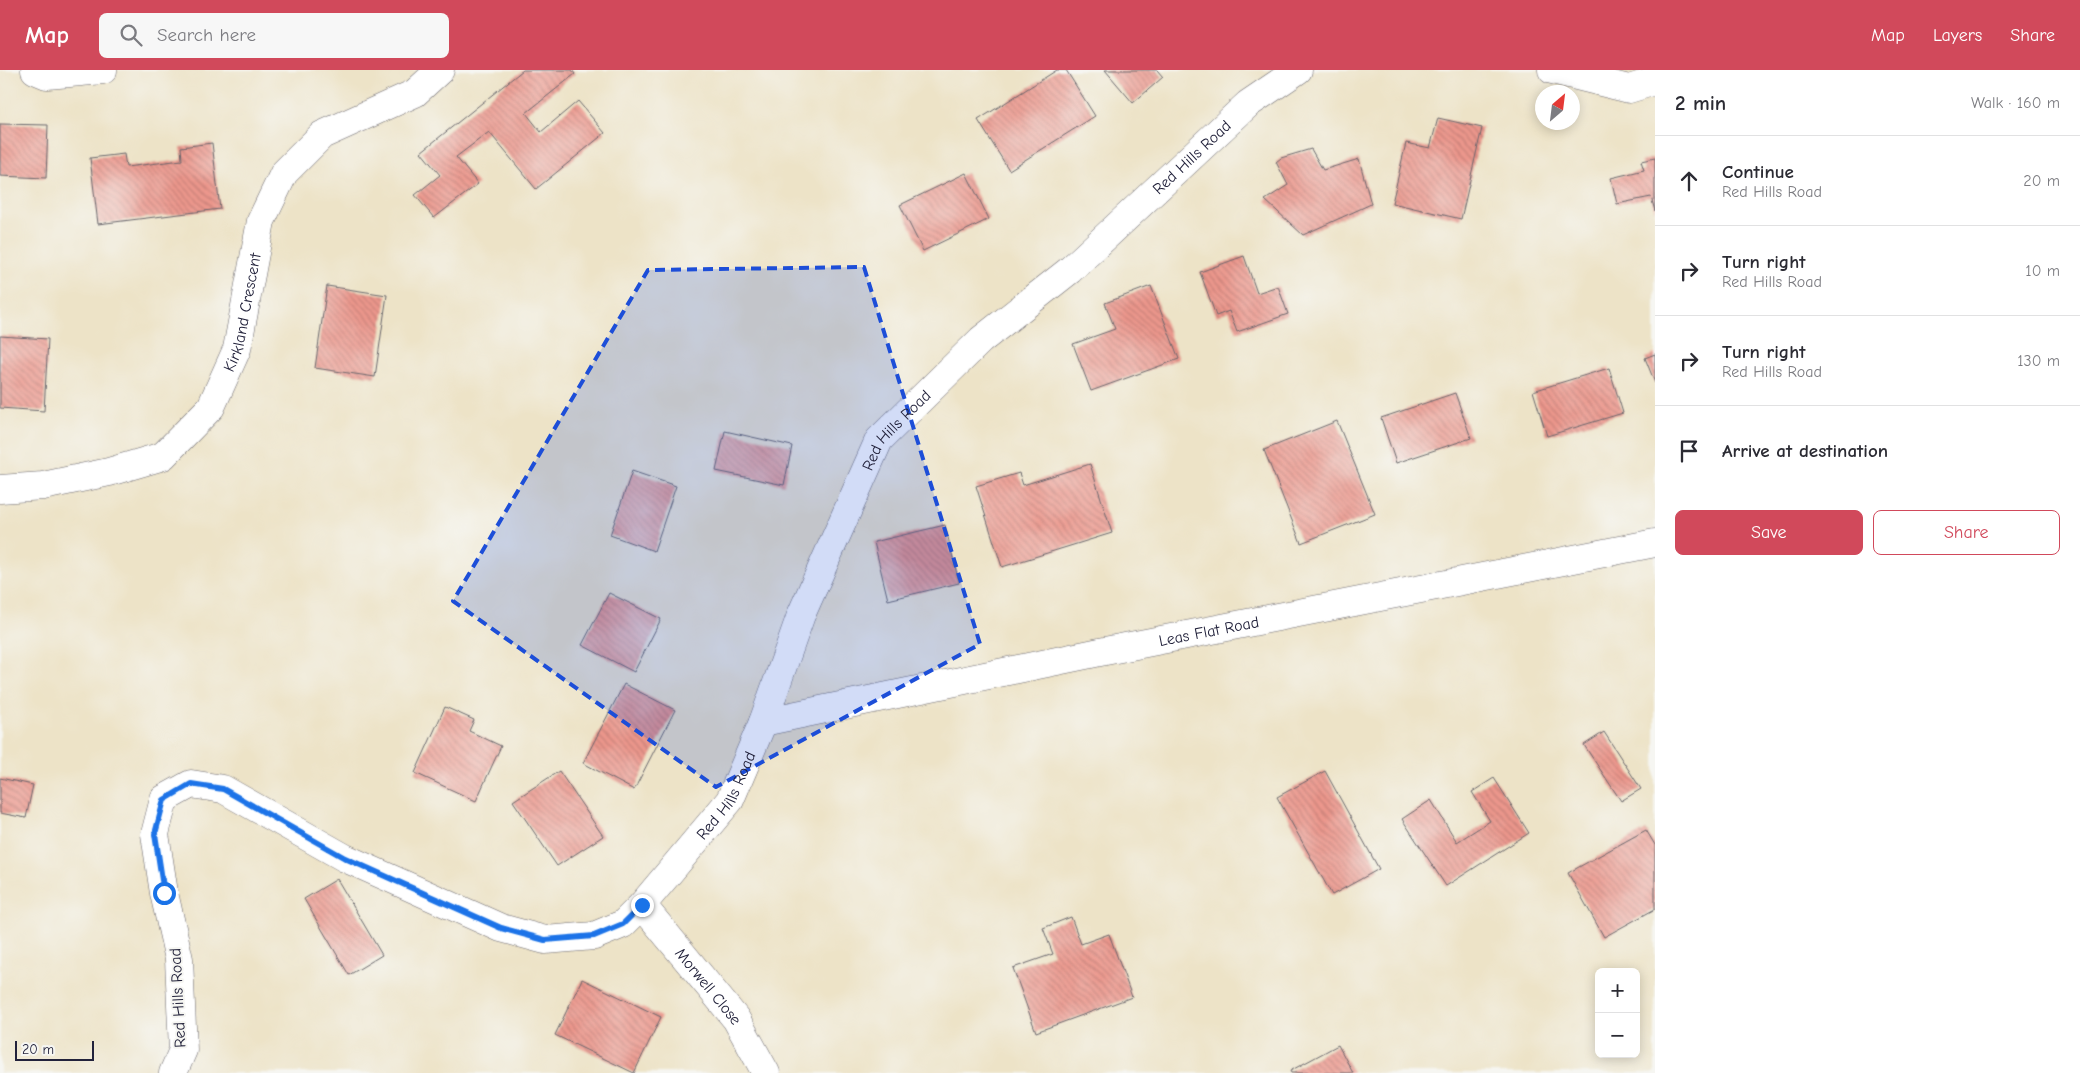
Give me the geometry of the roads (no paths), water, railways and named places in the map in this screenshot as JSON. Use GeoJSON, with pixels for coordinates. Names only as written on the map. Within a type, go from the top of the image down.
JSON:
{"type":"FeatureCollection","features":[{"type":"Feature","properties":{"kind":"main road"},"geometry":{"type":"LineString","coordinates":[[35,70],[46,75],[103,70]]}},
{"type":"Feature","properties":{"kind":"main road","name":"Kirkland Crescent"},"geometry":{"type":"LineString","coordinates":[[0,489],[43,486],[109,472],[163,456],[211,407],[237,350],[261,221],[284,173],[322,135],[415,94],[440,70]]}},
{"type":"Feature","properties":{"kind":"main road","name":"Red Hills Road"},"geometry":{"type":"LineString","coordinates":[[173,1073],[183,1050],[179,959],[164,893],[155,834],[164,800],[191,784],[223,789],[345,858],[501,928],[527,936],[545,940],[594,936],[623,924],[642,905],[730,800],[763,722],[800,615],[879,440],[981,340],[1070,270],[1248,104],[1298,70]]}},
{"type":"Feature","properties":{"kind":"main road"},"geometry":{"type":"LineString","coordinates":[[1552,70],[1629,89],[1655,81]]}},
{"type":"Feature","properties":{"kind":"main road","name":"Leas Flat Road"},"geometry":{"type":"LineString","coordinates":[[763,722],[1100,652],[1655,543]]}},
{"type":"Feature","properties":{"kind":"main road","name":"Morwell Close"},"geometry":{"type":"LineString","coordinates":[[642,905],[736,1019],[766,1073]]}}]}
